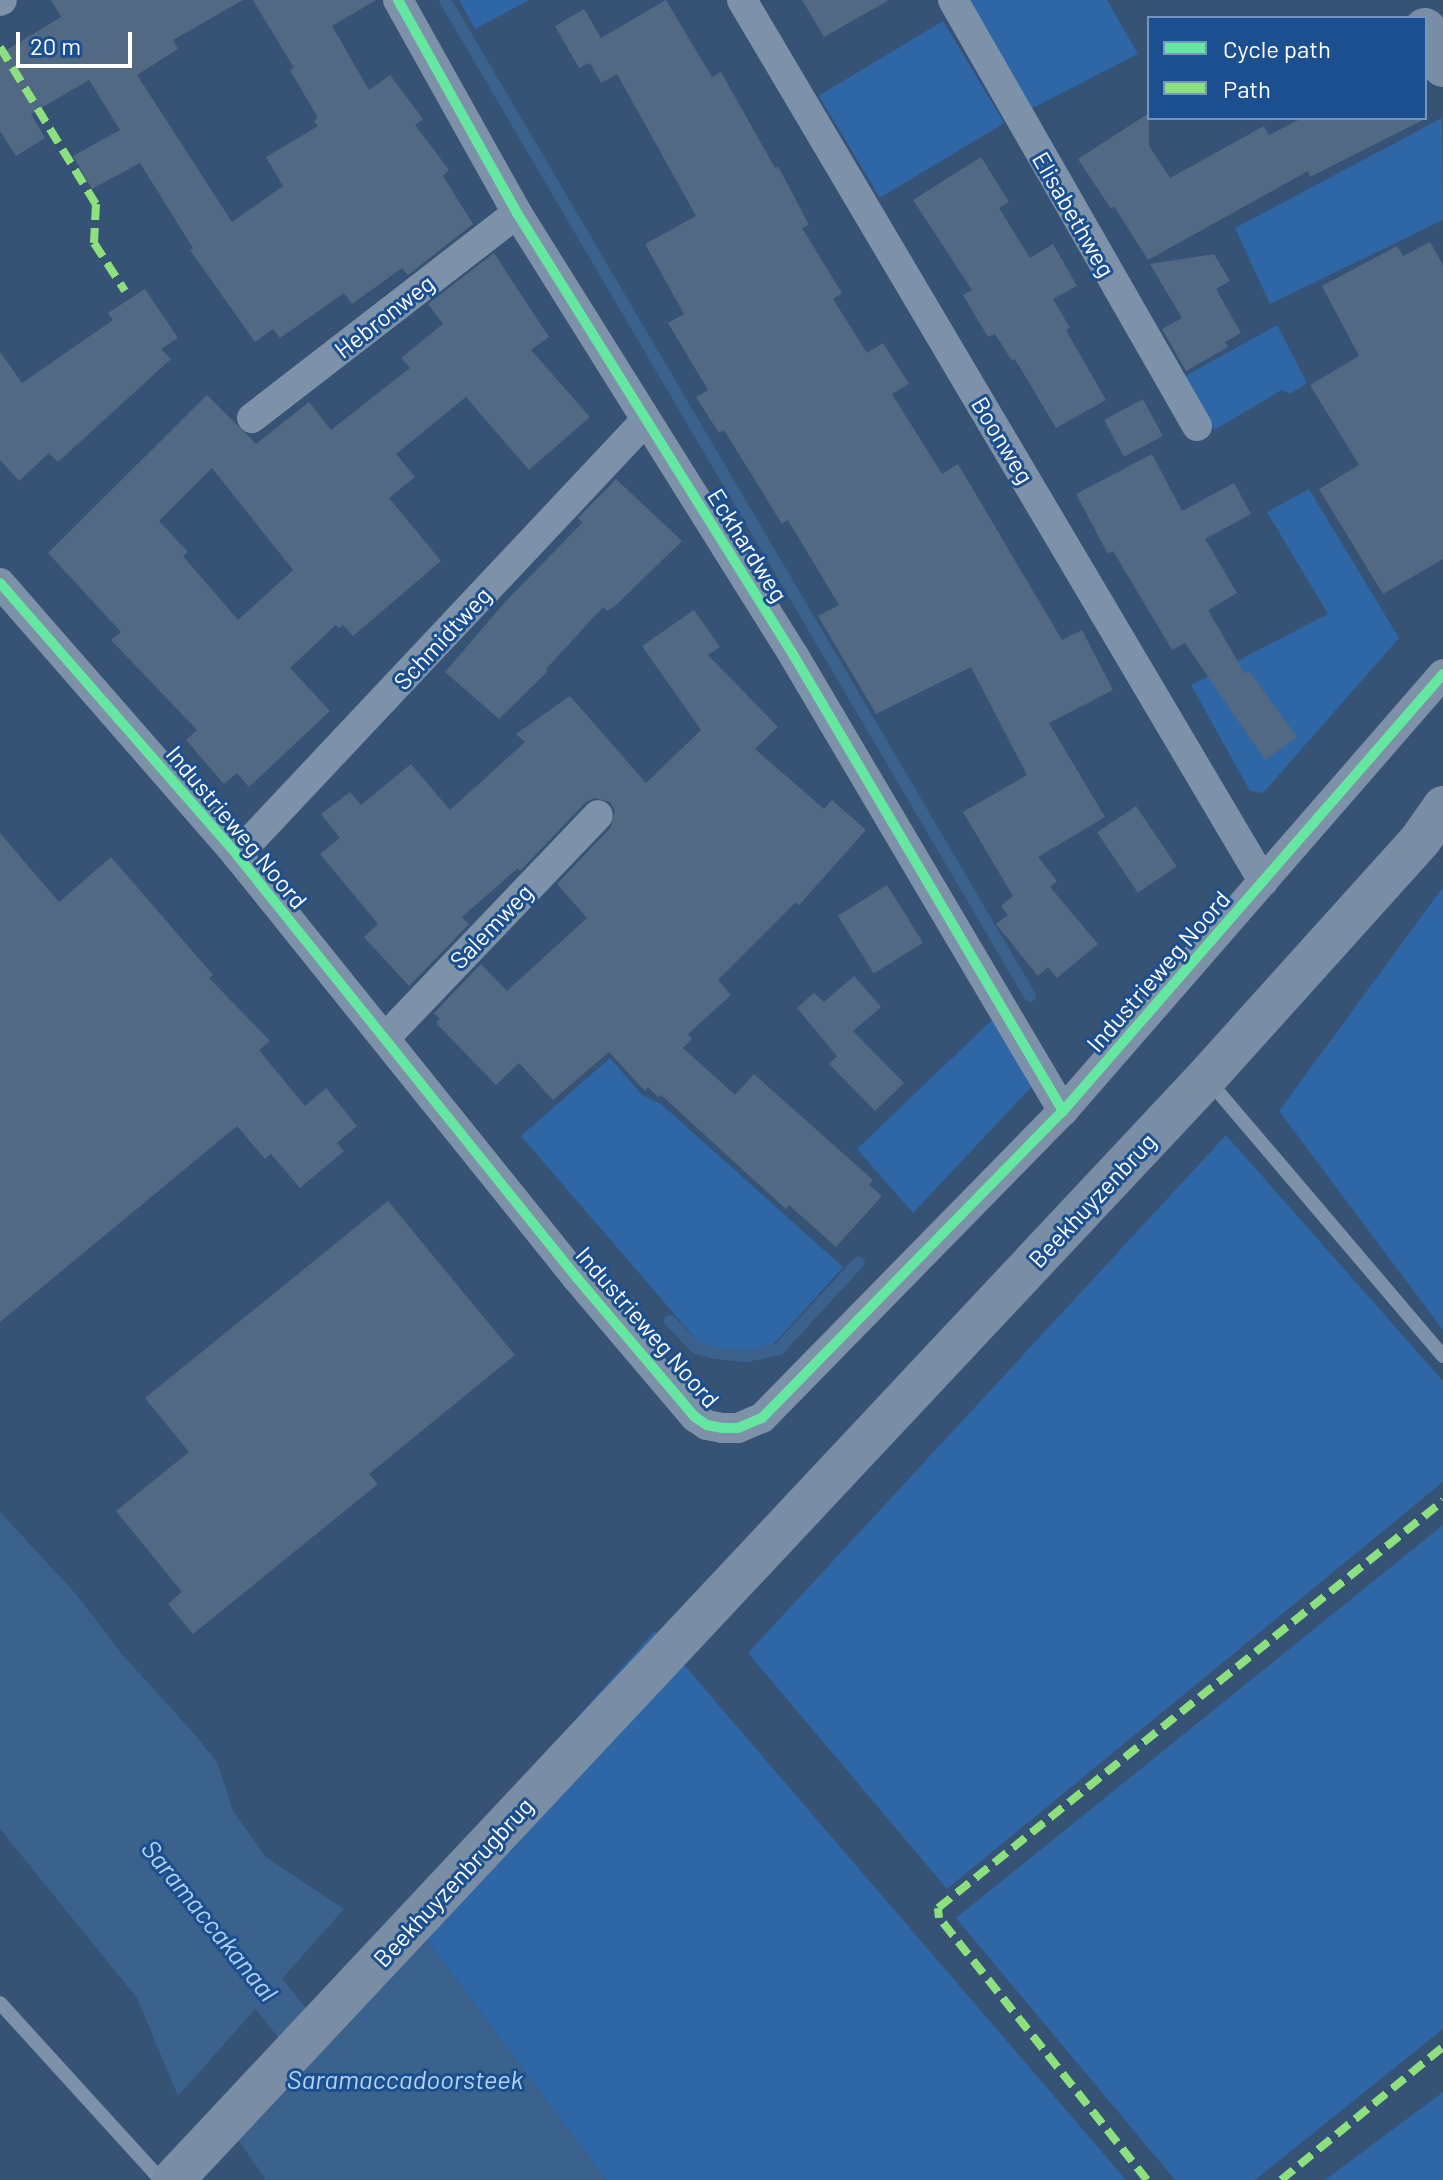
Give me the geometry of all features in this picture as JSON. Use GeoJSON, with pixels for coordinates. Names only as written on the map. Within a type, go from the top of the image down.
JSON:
{"type":"FeatureCollection","features":[{"type":"Feature","properties":{"kind":"street","name":"Eckhardweg"},"geometry":{"type":"LineString","coordinates":[[398,0],[517,213],[794,656],[1063,1111]]}},
{"type":"Feature","properties":{"kind":"street","name":"Boonweg"},"geometry":{"type":"LineString","coordinates":[[742,0],[1263,881]]}},
{"type":"Feature","properties":{"kind":"street","name":"Elisabethweg"},"geometry":{"type":"LineString","coordinates":[[953,0],[1197,426]]}},
{"type":"Feature","properties":{"kind":"street"},"geometry":{"type":"LineString","coordinates":[[1427,33],[1443,66]]}},
{"type":"Feature","properties":{"kind":"street","name":"Hebronweg"},"geometry":{"type":"LineString","coordinates":[[252,418],[517,213]]}},
{"type":"Feature","properties":{"kind":"street","name":"Schmidtweg"},"geometry":{"type":"LineString","coordinates":[[237,855],[646,420]]}},
{"type":"Feature","properties":{"kind":"street","name":"Industrieweg Noord"},"geometry":{"type":"LineString","coordinates":[[0,583],[237,855],[577,1278],[695,1417],[707,1425],[722,1428],[738,1428],[762,1418],[1063,1111],[1443,674]]}},
{"type":"Feature","properties":{"kind":"street","name":"Beekhuyzenbrug"},"geometry":{"type":"LineString","coordinates":[[732,1585],[1206,1078],[1421,839],[1443,807]]}},
{"type":"Feature","properties":{"kind":"street","name":"Salemweg"},"geometry":{"type":"LineString","coordinates":[[385,1038],[598,815]]}},
{"type":"Feature","properties":{"kind":"street","name":"Beekhuyzenbrugbrug"},"geometry":{"type":"LineString","coordinates":[[173,2180],[732,1585]]}},
{"type":"Feature","properties":{"kind":"lane"},"geometry":{"type":"LineString","coordinates":[[1206,1078],[1443,1356]]}},
{"type":"Feature","properties":{"kind":"lane"},"geometry":{"type":"LineString","coordinates":[[0,2003],[161,2180]]}},
{"type":"Feature","properties":{"kind":"shaded area"},"geometry":{"type":"Polygon","coordinates":[[[459,0],[529,0],[475,29],[459,0]]]}},
{"type":"Feature","properties":{"kind":"shaded area"},"geometry":{"type":"Polygon","coordinates":[[[964,0],[1107,0],[1138,54],[1027,111],[964,0]]]}},
{"type":"Feature","properties":{"kind":"shaded area"},"geometry":{"type":"Polygon","coordinates":[[[943,21],[1004,123],[880,198],[819,96],[943,21]]]}},
{"type":"Feature","properties":{"kind":"shaded area"},"geometry":{"type":"Polygon","coordinates":[[[1442,118],[1443,220],[1270,304],[1235,228],[1442,118]]]}},
{"type":"Feature","properties":{"kind":"shaded area"},"geometry":{"type":"Polygon","coordinates":[[[1277,325],[1307,383],[1290,394],[1282,390],[1214,430],[1182,378],[1277,325]]]}},
{"type":"Feature","properties":{"kind":"shaded area"},"geometry":{"type":"Polygon","coordinates":[[[1309,489],[1399,638],[1263,793],[1250,791],[1191,685],[1328,614],[1267,512],[1309,489]]]}},
{"type":"Feature","properties":{"kind":"shaded area"},"geometry":{"type":"Polygon","coordinates":[[[1443,887],[1443,1330],[1279,1111],[1443,887]]]}},
{"type":"Feature","properties":{"kind":"shaded area"},"geometry":{"type":"Polygon","coordinates":[[[997,1015],[1036,1082],[913,1213],[857,1149],[997,1015]]]}},
{"type":"Feature","properties":{"kind":"shaded area"},"geometry":{"type":"Polygon","coordinates":[[[610,1058],[642,1095],[661,1104],[843,1267],[773,1345],[741,1351],[701,1345],[521,1136],[610,1058]]]}},
{"type":"Feature","properties":{"kind":"shaded area"},"geometry":{"type":"Polygon","coordinates":[[[1226,1135],[1443,1381],[1443,1482],[947,1889],[748,1653],[1226,1135]]]}},
{"type":"Feature","properties":{"kind":"shaded area"},"geometry":{"type":"Polygon","coordinates":[[[1443,1525],[1443,2029],[1255,2180],[1175,2180],[956,1918],[1443,1525]]]}},
{"type":"Feature","properties":{"kind":"shaded area"},"geometry":{"type":"Polygon","coordinates":[[[655,1631],[1126,2180],[606,2180],[404,1910],[655,1631]]]}},
{"type":"Feature","properties":{"kind":"shaded area"},"geometry":{"type":"Polygon","coordinates":[[[1443,2092],[1443,2180],[1325,2180],[1443,2092]]]}},
{"type":"Feature","properties":{"kind":"water","name":"Saramaccadoorsteek"},"geometry":{"type":"Polygon","coordinates":[[[0,1512],[76,1594],[121,1653],[218,1764],[233,1811],[266,1857],[344,1909],[178,2096],[137,1998],[0,1829],[0,1512]]]}},
{"type":"Feature","properties":{"kind":"water","name":"Saramaccadoorsteek"},"geometry":{"type":"Polygon","coordinates":[[[404,1910],[606,2180],[266,2180],[236,2137],[404,1910]]]}},
{"type":"Feature","properties":{"kind":"building"},"geometry":{"type":"Polygon","coordinates":[[[51,0],[243,0],[173,40],[178,49],[137,75],[232,222],[283,186],[266,157],[318,126],[314,121],[318,118],[290,70],[294,68],[253,0],[376,0],[332,26],[369,90],[390,75],[423,119],[415,125],[449,170],[443,176],[473,224],[408,275],[402,268],[352,304],[344,293],[280,338],[273,329],[255,342],[190,250],[193,248],[140,163],[92,189],[73,156],[120,130],[89,80],[31,114],[45,138],[16,156],[0,131],[0,54],[61,17],[51,0]]]}},
{"type":"Feature","properties":{"kind":"building"},"geometry":{"type":"Polygon","coordinates":[[[666,0],[712,77],[721,72],[775,168],[778,166],[809,225],[802,228],[842,293],[833,299],[867,353],[883,343],[909,384],[892,394],[942,474],[958,464],[1062,640],[1082,630],[1113,690],[1049,723],[1105,817],[1038,857],[1057,881],[1050,887],[1098,944],[1057,978],[1048,967],[1038,976],[996,924],[1008,915],[1001,906],[1013,896],[963,812],[1027,775],[971,667],[876,714],[818,616],[839,605],[788,520],[782,524],[724,430],[719,433],[696,397],[708,390],[668,323],[684,314],[645,244],[696,216],[617,74],[601,83],[590,63],[579,68],[555,26],[584,9],[601,38],[666,0]]]}},
{"type":"Feature","properties":{"kind":"building"},"geometry":{"type":"Polygon","coordinates":[[[802,0],[889,0],[824,37],[802,0]]]}},
{"type":"Feature","properties":{"kind":"building"},"geometry":{"type":"Polygon","coordinates":[[[1147,114],[1149,146],[1170,178],[1264,126],[1269,135],[1298,120],[1423,120],[1310,177],[1308,171],[1148,260],[1114,206],[1111,209],[1078,159],[1147,114]]]}},
{"type":"Feature","properties":{"kind":"building"},"geometry":{"type":"Polygon","coordinates":[[[981,157],[1009,202],[999,208],[1030,258],[1053,244],[1077,286],[1053,299],[1070,328],[1066,330],[1106,400],[1056,428],[1015,359],[1012,361],[995,334],[988,337],[963,295],[972,290],[913,200],[981,157]]]}},
{"type":"Feature","properties":{"kind":"building"},"geometry":{"type":"Polygon","coordinates":[[[1430,242],[1443,265],[1443,559],[1383,594],[1319,489],[1359,465],[1310,385],[1359,356],[1322,286],[1397,246],[1403,256],[1430,242]]]}},
{"type":"Feature","properties":{"kind":"building"},"geometry":{"type":"Polygon","coordinates":[[[494,253],[549,337],[531,350],[590,417],[529,470],[466,397],[396,454],[415,477],[389,498],[441,561],[353,636],[343,625],[339,628],[336,625],[290,668],[330,711],[249,787],[237,773],[224,784],[186,740],[197,730],[111,640],[121,632],[48,553],[207,395],[256,444],[309,402],[331,430],[410,368],[401,358],[443,324],[428,304],[494,253]],[[212,468],[159,521],[188,552],[183,556],[238,620],[293,570],[212,468]]]}},
{"type":"Feature","properties":{"kind":"building"},"geometry":{"type":"Polygon","coordinates":[[[1214,254],[1230,281],[1216,289],[1241,333],[1225,342],[1228,347],[1186,371],[1162,329],[1182,318],[1150,264],[1214,254]]]}},
{"type":"Feature","properties":{"kind":"building"},"geometry":{"type":"Polygon","coordinates":[[[145,289],[178,338],[161,349],[171,359],[58,462],[49,453],[19,481],[0,460],[0,352],[22,383],[113,320],[108,313],[145,289]]]}},
{"type":"Feature","properties":{"kind":"building"},"geometry":{"type":"Polygon","coordinates":[[[1143,399],[1163,436],[1124,457],[1104,420],[1143,399]]]}},
{"type":"Feature","properties":{"kind":"building"},"geometry":{"type":"Polygon","coordinates":[[[1152,454],[1182,511],[1234,483],[1251,514],[1205,539],[1237,593],[1208,610],[1245,674],[1249,671],[1297,737],[1265,760],[1185,643],[1172,650],[1113,551],[1108,554],[1076,494],[1152,454]]]}},
{"type":"Feature","properties":{"kind":"building"},"geometry":{"type":"Polygon","coordinates":[[[616,479],[682,541],[615,606],[607,611],[603,607],[546,669],[548,671],[499,719],[445,672],[506,601],[582,523],[578,518],[616,479]]]}},
{"type":"Feature","properties":{"kind":"building"},"geometry":{"type":"Polygon","coordinates":[[[694,610],[720,647],[708,655],[778,727],[755,749],[824,809],[832,800],[866,830],[799,905],[796,902],[718,980],[731,995],[688,1034],[692,1039],[683,1048],[735,1095],[754,1074],[873,1180],[869,1185],[882,1196],[836,1247],[789,1205],[786,1209],[661,1095],[658,1097],[648,1087],[645,1091],[609,1052],[553,1100],[519,1063],[496,1085],[436,1023],[440,1019],[434,1013],[481,964],[507,991],[587,918],[557,884],[611,827],[615,811],[610,802],[594,798],[585,803],[520,871],[518,868],[462,917],[469,924],[409,986],[364,937],[378,924],[320,854],[340,838],[321,814],[350,792],[361,805],[411,764],[450,810],[525,742],[516,734],[570,696],[646,783],[701,730],[642,646],[694,610]]]}},
{"type":"Feature","properties":{"kind":"building"},"geometry":{"type":"Polygon","coordinates":[[[1136,806],[1177,867],[1138,893],[1097,832],[1136,806]]]}},
{"type":"Feature","properties":{"kind":"building"},"geometry":{"type":"Polygon","coordinates":[[[0,833],[59,902],[111,857],[213,975],[209,978],[270,1041],[259,1050],[305,1106],[326,1088],[357,1126],[337,1143],[344,1151],[300,1188],[271,1154],[265,1159],[237,1126],[0,1322],[0,833]]]}},
{"type":"Feature","properties":{"kind":"building"},"geometry":{"type":"Polygon","coordinates":[[[887,885],[923,943],[874,973],[838,916],[887,885]]]}},
{"type":"Feature","properties":{"kind":"building"},"geometry":{"type":"Polygon","coordinates":[[[854,976],[881,1007],[853,1031],[904,1083],[875,1111],[829,1064],[837,1056],[797,1008],[814,993],[824,1002],[854,976]]]}},
{"type":"Feature","properties":{"kind":"building"},"geometry":{"type":"Polygon","coordinates":[[[388,1201],[515,1355],[369,1474],[378,1484],[193,1634],[168,1604],[182,1592],[116,1511],[189,1452],[145,1398],[388,1201]]]}},
{"type":"Feature","properties":{"kind":"waterway"},"geometry":{"type":"LineString","coordinates":[[445,0],[1030,996]]}},
{"type":"Feature","properties":{"kind":"waterway"},"geometry":{"type":"LineString","coordinates":[[670,1321],[696,1348],[747,1356],[779,1349],[859,1262]]}},
{"type":"Feature","properties":{"kind":"waterway","name":"Saramaccakanaal"},"geometry":{"type":"LineString","coordinates":[[236,1953],[326,2065]]}},
{"type":"Feature","properties":{"kind":"marked path"},"geometry":{"type":"LineString","coordinates":[[0,47],[96,204],[94,243],[125,291]]}},
{"type":"Feature","properties":{"kind":"marked path"},"geometry":{"type":"LineString","coordinates":[[1147,2180],[939,1918],[938,1908],[1443,1501]]}},
{"type":"Feature","properties":{"kind":"marked path"},"geometry":{"type":"LineString","coordinates":[[1281,2180],[1443,2047]]}},
{"type":"Feature","properties":{"kind":"cycle path"},"geometry":{"type":"LineString","coordinates":[[398,0],[517,213],[794,656],[1063,1111]]}},
{"type":"Feature","properties":{"kind":"cycle path"},"geometry":{"type":"LineString","coordinates":[[0,583],[237,855],[577,1278],[695,1417],[707,1425],[722,1428],[738,1428],[762,1418],[1063,1111],[1443,674]]}}]}
